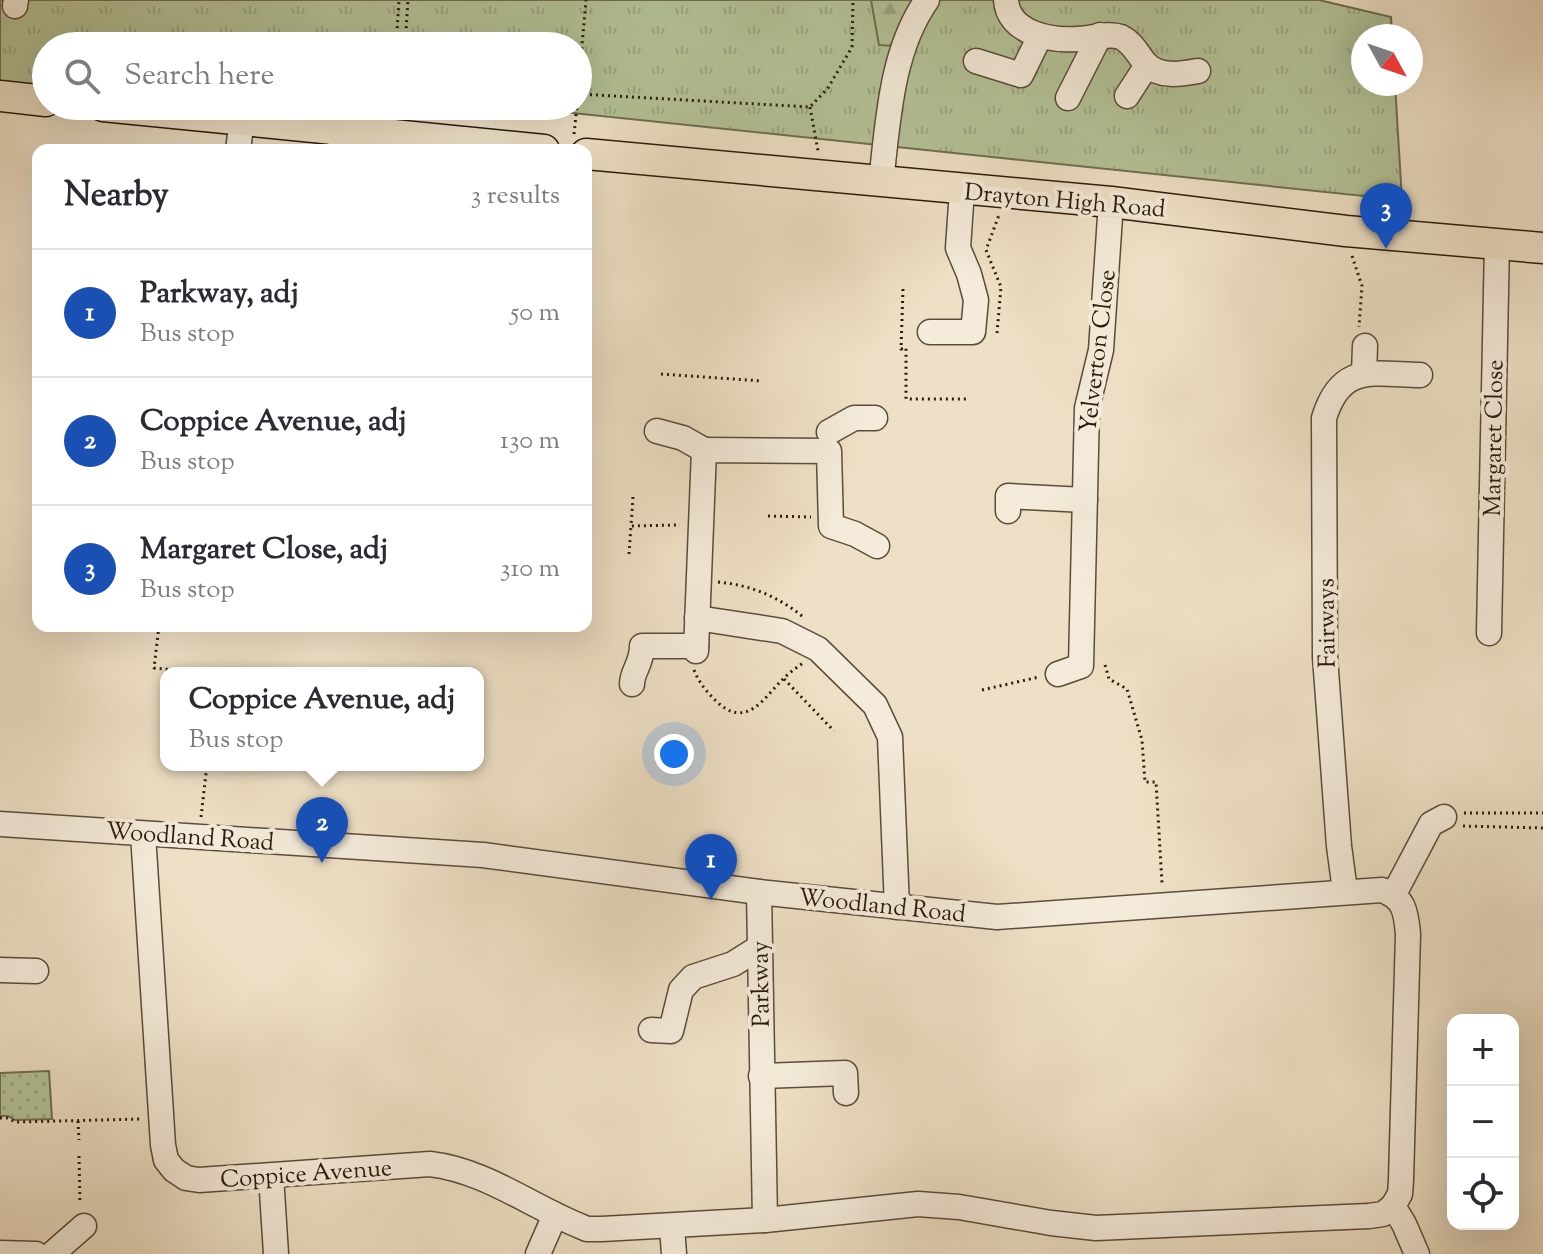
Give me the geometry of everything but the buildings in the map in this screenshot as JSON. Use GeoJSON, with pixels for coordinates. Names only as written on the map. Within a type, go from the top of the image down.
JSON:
{"type":"FeatureCollection","features":[{"type":"Feature","properties":{"kind":"main road"},"geometry":{"type":"LineString","coordinates":[[0,96],[32,99]]}},
{"type":"Feature","properties":{"kind":"main road"},"geometry":{"type":"LineString","coordinates":[[242,120],[341,140],[425,144]]}},
{"type":"Feature","properties":{"kind":"main road","name":"Drayton High Road"},"geometry":{"type":"LineString","coordinates":[[592,147],[835,178],[1111,202],[1346,231],[1543,248]]}},
{"type":"Feature","properties":{"kind":"street"},"geometry":{"type":"LineString","coordinates":[[881,182],[892,84],[918,12],[927,0]]}},
{"type":"Feature","properties":{"kind":"street"},"geometry":{"type":"LineString","coordinates":[[1006,0],[1008,15],[1019,26],[1040,36],[1077,40],[1100,35],[1120,37],[1137,50],[1147,65],[1164,74],[1198,71]]}},
{"type":"Feature","properties":{"kind":"street"},"geometry":{"type":"LineString","coordinates":[[1068,98],[1100,35]]}},
{"type":"Feature","properties":{"kind":"street"},"geometry":{"type":"LineString","coordinates":[[976,61],[1021,75],[1040,36]]}},
{"type":"Feature","properties":{"kind":"street"},"geometry":{"type":"LineString","coordinates":[[1127,96],[1147,65]]}},
{"type":"Feature","properties":{"kind":"street"},"geometry":{"type":"LineString","coordinates":[[239,144],[242,120]]}},
{"type":"Feature","properties":{"kind":"street"},"geometry":{"type":"LineString","coordinates":[[930,332],[985,332],[969,274],[958,248],[962,190]]}},
{"type":"Feature","properties":{"kind":"street","name":"Yelverton Close"},"geometry":{"type":"LineString","coordinates":[[1081,669],[1087,408],[1101,350],[1111,202]]}},
{"type":"Feature","properties":{"kind":"street","name":"Margaret Close"},"geometry":{"type":"LineString","coordinates":[[1489,633],[1497,243]]}},
{"type":"Feature","properties":{"kind":"street"},"geometry":{"type":"LineString","coordinates":[[1365,346],[1364,374],[1420,375]]}},
{"type":"Feature","properties":{"kind":"street","name":"Fairways"},"geometry":{"type":"LineString","coordinates":[[1345,891],[1325,657],[1324,418],[1330,398],[1341,383],[1364,374]]}},
{"type":"Feature","properties":{"kind":"street"},"geometry":{"type":"LineString","coordinates":[[657,431],[683,438],[704,450],[829,434],[854,418],[875,418]]}},
{"type":"Feature","properties":{"kind":"street"},"geometry":{"type":"LineString","coordinates":[[829,434],[830,522],[877,546]]}},
{"type":"Feature","properties":{"kind":"street"},"geometry":{"type":"LineString","coordinates":[[632,684],[632,676],[642,660],[642,646],[696,648],[704,450]]}},
{"type":"Feature","properties":{"kind":"street"},"geometry":{"type":"LineString","coordinates":[[1008,496],[1085,500]]}},
{"type":"Feature","properties":{"kind":"street"},"geometry":{"type":"LineString","coordinates":[[697,618],[782,631],[818,649],[875,705],[890,737],[897,907]]}},
{"type":"Feature","properties":{"kind":"street"},"geometry":{"type":"LineString","coordinates":[[1417,1254],[1393,1206],[1400,1194],[1401,1180],[1408,934],[1406,912],[1394,894],[1431,824],[1444,817]]}},
{"type":"Feature","properties":{"kind":"street","name":"Woodland Road"},"geometry":{"type":"LineString","coordinates":[[0,824],[483,855],[759,892],[997,917],[1164,907],[1345,891],[1382,890],[1394,894]]}},
{"type":"Feature","properties":{"kind":"street","name":"Coppice Avenue"},"geometry":{"type":"LineString","coordinates":[[143,834],[163,1145],[166,1160],[186,1178],[271,1176],[430,1164],[454,1167],[476,1174],[587,1229],[765,1220],[918,1204],[959,1207],[1096,1228],[1369,1216],[1383,1214],[1393,1206]]}},
{"type":"Feature","properties":{"kind":"street","name":"Parkway"},"geometry":{"type":"LineString","coordinates":[[759,892],[765,1220]]}},
{"type":"Feature","properties":{"kind":"street"},"geometry":{"type":"LineString","coordinates":[[651,1030],[671,1031],[681,990],[693,977],[733,964],[760,947]]}},
{"type":"Feature","properties":{"kind":"street"},"geometry":{"type":"LineString","coordinates":[[0,970],[36,971]]}},
{"type":"Feature","properties":{"kind":"street"},"geometry":{"type":"LineString","coordinates":[[761,1076],[845,1072]]}},
{"type":"Feature","properties":{"kind":"street"},"geometry":{"type":"LineString","coordinates":[[271,1176],[276,1254]]}},
{"type":"Feature","properties":{"kind":"street"},"geometry":{"type":"LineString","coordinates":[[538,1254],[555,1215]]}},
{"type":"Feature","properties":{"kind":"street"},"geometry":{"type":"LineString","coordinates":[[52,1254],[84,1226]]}},
{"type":"Feature","properties":{"kind":"street"},"geometry":{"type":"LineString","coordinates":[[672,1227],[674,1254]]}},
{"type":"Feature","properties":{"kind":"street"},"geometry":{"type":"LineString","coordinates":[[0,1253],[36,1254]]}},
{"type":"Feature","properties":{"kind":"path"},"geometry":{"type":"LineString","coordinates":[[398,32],[399,0]]}},
{"type":"Feature","properties":{"kind":"path"},"geometry":{"type":"LineString","coordinates":[[406,32],[408,0]]}},
{"type":"Feature","properties":{"kind":"path"},"geometry":{"type":"LineString","coordinates":[[583,32],[586,0]]}},
{"type":"Feature","properties":{"kind":"path"},"geometry":{"type":"LineString","coordinates":[[810,107],[828,88],[852,47],[853,0]]}},
{"type":"Feature","properties":{"kind":"path"},"geometry":{"type":"LineString","coordinates":[[592,93],[810,107]]}},
{"type":"Feature","properties":{"kind":"path"},"geometry":{"type":"LineString","coordinates":[[810,107],[819,153],[835,178]]}},
{"type":"Feature","properties":{"kind":"path"},"geometry":{"type":"LineString","coordinates":[[578,120],[580,144]]}},
{"type":"Feature","properties":{"kind":"path"},"geometry":{"type":"LineString","coordinates":[[985,332],[1001,287],[986,250],[1003,204]]}},
{"type":"Feature","properties":{"kind":"path"},"geometry":{"type":"LineString","coordinates":[[1346,231],[1345,244],[1362,286],[1357,343],[1365,346]]}},
{"type":"Feature","properties":{"kind":"path"},"geometry":{"type":"LineString","coordinates":[[903,289],[901,349],[906,348],[906,399],[967,399]]}},
{"type":"Feature","properties":{"kind":"path"},"geometry":{"type":"LineString","coordinates":[[661,374],[762,381]]}},
{"type":"Feature","properties":{"kind":"path"},"geometry":{"type":"LineString","coordinates":[[629,554],[633,497]]}},
{"type":"Feature","properties":{"kind":"path"},"geometry":{"type":"LineString","coordinates":[[768,516],[830,522]]}},
{"type":"Feature","properties":{"kind":"path"},"geometry":{"type":"LineString","coordinates":[[631,526],[700,524]]}},
{"type":"Feature","properties":{"kind":"path"},"geometry":{"type":"LineString","coordinates":[[158,632],[154,668],[160,669]]}},
{"type":"Feature","properties":{"kind":"path"},"geometry":{"type":"LineString","coordinates":[[982,690],[1081,669],[1127,689],[1142,740],[1145,782],[1156,782],[1164,907]]}},
{"type":"Feature","properties":{"kind":"path"},"geometry":{"type":"LineString","coordinates":[[783,679],[834,731]]}},
{"type":"Feature","properties":{"kind":"path"},"geometry":{"type":"LineString","coordinates":[[199,838],[206,771]]}},
{"type":"Feature","properties":{"kind":"path"},"geometry":{"type":"LineString","coordinates":[[1444,817],[1462,813],[1543,813]]}},
{"type":"Feature","properties":{"kind":"path"},"geometry":{"type":"LineString","coordinates":[[1444,817],[1466,827],[1543,828]]}},
{"type":"Feature","properties":{"kind":"path"},"geometry":{"type":"LineString","coordinates":[[0,1118],[16,1122],[162,1118]]}},
{"type":"Feature","properties":{"kind":"path"},"geometry":{"type":"LineString","coordinates":[[78,1121],[79,1140]]}},
{"type":"Feature","properties":{"kind":"path"},"geometry":{"type":"LineString","coordinates":[[79,1156],[84,1226]]}},
{"type":"Feature","properties":{"kind":"green space"},"geometry":{"type":"Polygon","coordinates":[[[0,0],[1319,0],[1391,17],[1391,24],[1351,24],[1351,96],[1396,96],[1402,200],[592,115],[592,32],[32,32],[32,86],[0,83],[0,0]]]}},
{"type":"Feature","properties":{"kind":"green space"},"geometry":{"type":"Polygon","coordinates":[[[871,0],[919,0],[894,46],[879,45],[871,0]]]}},
{"type":"Feature","properties":{"kind":"green space"},"geometry":{"type":"Polygon","coordinates":[[[49,1071],[52,1119],[15,1120],[0,1116],[0,1073],[49,1071]]]}},
{"type":"Feature","properties":{"kind":"place","name":"Margaret Close, adj"},"geometry":{"type":"Point","coordinates":[1386,249]}},
{"type":"Feature","properties":{"kind":"place","name":"Coppice Avenue, adj"},"geometry":{"type":"Point","coordinates":[322,863]}},
{"type":"Feature","properties":{"kind":"place","name":"Parkway, adj"},"geometry":{"type":"Point","coordinates":[711,900]}}]}
